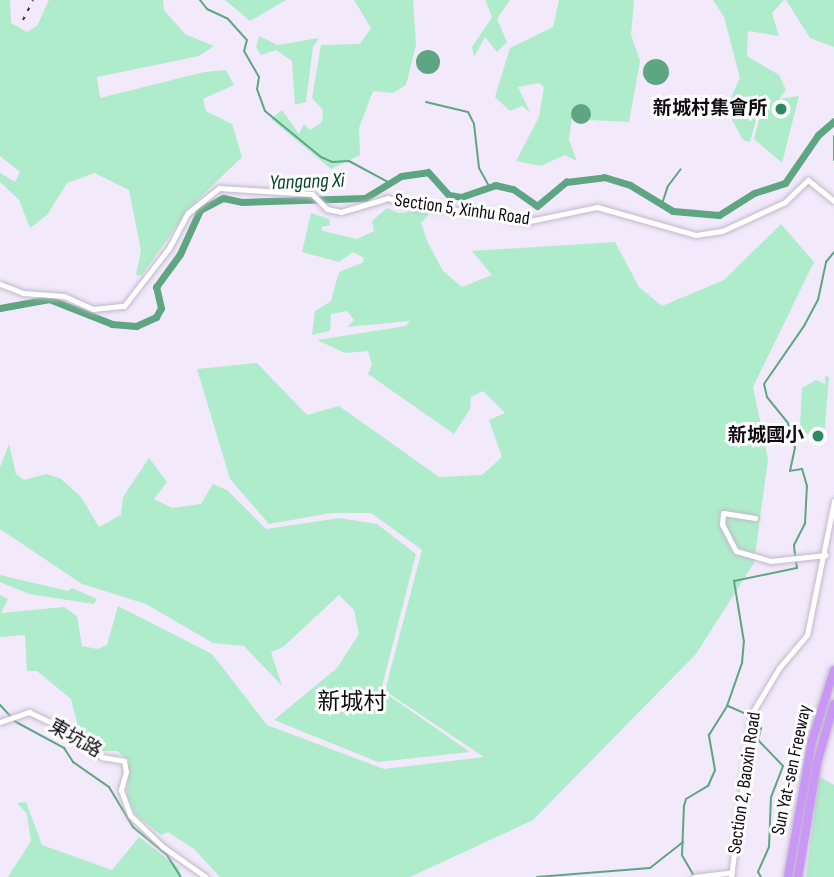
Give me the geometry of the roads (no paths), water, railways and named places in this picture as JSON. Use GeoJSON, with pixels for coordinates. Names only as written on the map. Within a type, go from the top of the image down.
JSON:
{"type":"FeatureCollection","features":[{"type":"Feature","properties":{"kind":"highway","name":"Sun Yat-sen Freeway"},"geometry":{"type":"LineString","coordinates":[[788,877],[812,741],[834,670]]}},
{"type":"Feature","properties":{"kind":"highway","name":"Sun Yat-sen Freeway"},"geometry":{"type":"LineString","coordinates":[[798,877],[817,763],[834,704]]}},
{"type":"Feature","properties":{"kind":"street"},"geometry":{"type":"LineString","coordinates":[[0,284],[23,293],[64,296],[93,309],[115,310],[139,289],[188,213],[219,188],[299,192],[317,198],[321,205],[341,212],[388,198],[414,207],[484,212],[525,222],[597,208],[696,235],[722,231],[785,202],[808,180],[834,201]]}},
{"type":"Feature","properties":{"kind":"street","name":"Section 2, Baoxin Road"},"geometry":{"type":"LineString","coordinates":[[732,874],[752,713],[789,653],[807,635],[826,555],[834,501]]}},
{"type":"Feature","properties":{"kind":"street"},"geometry":{"type":"LineString","coordinates":[[755,518],[723,513],[722,524],[736,551],[771,561],[826,555]]}},
{"type":"Feature","properties":{"kind":"street","name":"東坑路"},"geometry":{"type":"LineString","coordinates":[[0,722],[29,712],[73,733],[102,757],[124,761],[126,772],[121,790],[130,815],[163,847],[206,877]]}},
{"type":"Feature","properties":{"kind":"street"},"geometry":{"type":"LineString","coordinates":[[695,877],[732,874]]}},
{"type":"Feature","properties":{"kind":"waterway"},"geometry":{"type":"LineString","coordinates":[[200,0],[207,9],[228,19],[247,40],[244,51],[259,77],[257,89],[265,111],[321,157],[332,162],[349,161],[388,182]]}},
{"type":"Feature","properties":{"kind":"waterway"},"geometry":{"type":"LineString","coordinates":[[426,102],[468,112],[474,124],[479,168],[489,186]]}},
{"type":"Feature","properties":{"kind":"waterway","name":"Yangang Xi"},"geometry":{"type":"LineString","coordinates":[[0,308],[49,299],[112,324],[136,326],[156,317],[161,308],[156,287],[180,254],[200,210],[223,198],[242,202],[365,198],[401,176],[428,172],[449,195],[461,197],[495,185],[513,189],[537,206],[566,182],[604,177],[630,185],[673,211],[719,215],[754,193],[785,183],[818,135],[834,121]]}},
{"type":"Feature","properties":{"kind":"waterway"},"geometry":{"type":"LineString","coordinates":[[834,136],[834,160]]}},
{"type":"Feature","properties":{"kind":"waterway"},"geometry":{"type":"LineString","coordinates":[[661,207],[668,186],[681,169]]}},
{"type":"Feature","properties":{"kind":"waterway"},"geometry":{"type":"LineString","coordinates":[[795,555],[794,545],[805,523],[807,486],[802,469],[790,471],[795,448],[788,423],[767,397],[764,384],[804,326],[818,300],[826,262],[834,252]]}},
{"type":"Feature","properties":{"kind":"waterway"},"geometry":{"type":"LineString","coordinates":[[694,876],[682,855],[684,806],[686,799],[708,786],[715,770],[709,735],[727,706],[742,663],[744,642],[734,581],[797,568],[796,561]]}},
{"type":"Feature","properties":{"kind":"waterway"},"geometry":{"type":"LineString","coordinates":[[0,705],[16,722],[64,748],[73,762],[109,787],[133,827],[167,855],[181,877]]}},
{"type":"Feature","properties":{"kind":"waterway"},"geometry":{"type":"LineString","coordinates":[[728,706],[748,715]]}},
{"type":"Feature","properties":{"kind":"waterway"},"geometry":{"type":"LineString","coordinates":[[753,718],[761,728],[758,740],[783,766],[771,797],[769,847],[758,872],[761,877]]}},
{"type":"Feature","properties":{"kind":"waterway"},"geometry":{"type":"LineString","coordinates":[[537,877],[650,868],[683,842]]}},
{"type":"Feature","properties":{"kind":"railway"},"geometry":{"type":"LineString","coordinates":[[23,20],[33,0]]}},
{"type":"Feature","properties":{"kind":"place","name":"新城村集會所"},"geometry":{"type":"Point","coordinates":[781,109]}},
{"type":"Feature","properties":{"kind":"place","name":"新城國小"},"geometry":{"type":"Point","coordinates":[818,436]}},
{"type":"Feature","properties":{"kind":"district","name":"新城村"},"geometry":{"type":"Point","coordinates":[352,702]}}]}
